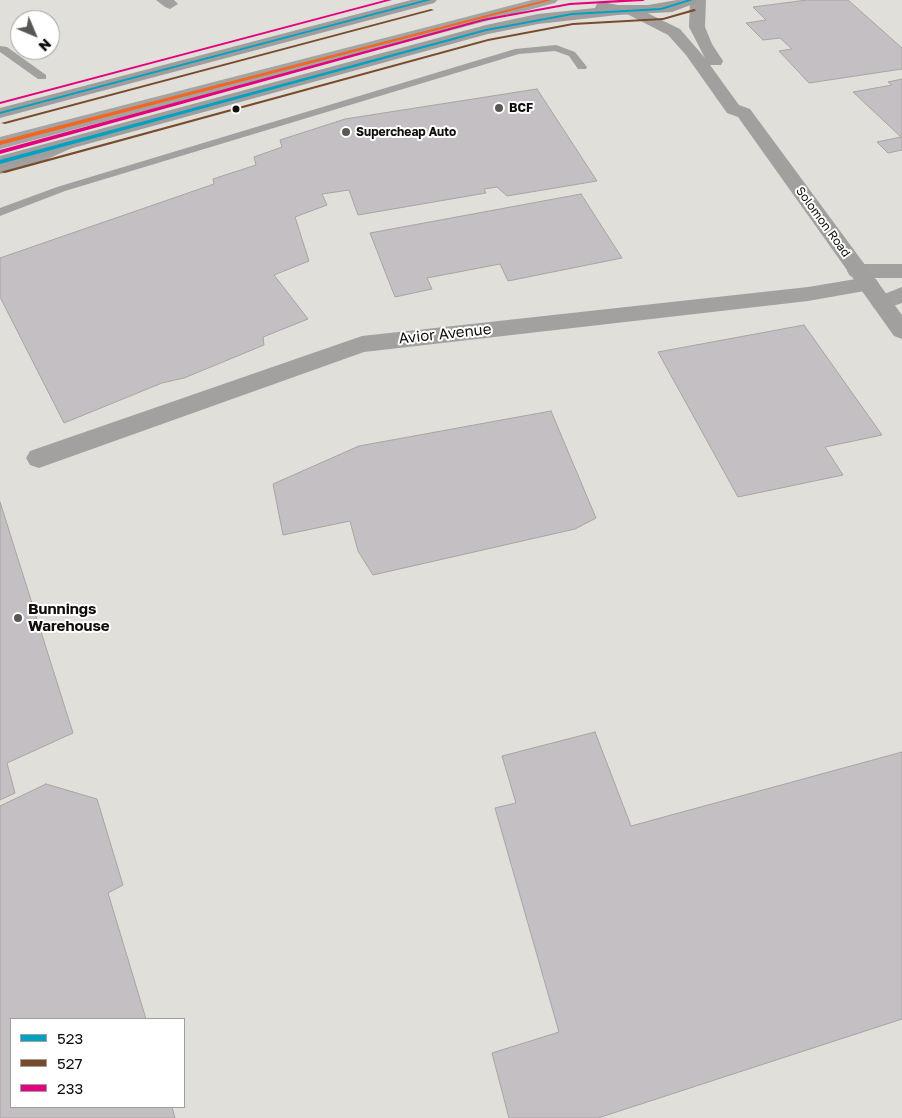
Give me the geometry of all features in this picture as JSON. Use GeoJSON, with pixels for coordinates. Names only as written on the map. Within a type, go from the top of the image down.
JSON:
{"type":"FeatureCollection","features":[{"type":"Feature","properties":{"kind":"highway"},"geometry":{"type":"LineString","coordinates":[[0,113],[429,0]]}},
{"type":"Feature","properties":{"kind":"highway"},"geometry":{"type":"LineString","coordinates":[[0,162],[486,30],[538,19],[624,10],[661,9],[691,0]]}},
{"type":"Feature","properties":{"kind":"highway"},"geometry":{"type":"LineString","coordinates":[[585,1],[624,10]]}},
{"type":"Feature","properties":{"kind":"main road"},"geometry":{"type":"LineString","coordinates":[[0,130],[504,0]]}},
{"type":"Feature","properties":{"kind":"main road"},"geometry":{"type":"LineString","coordinates":[[0,144],[550,0]]}},
{"type":"Feature","properties":{"kind":"main road","name":"Solomon Road"},"geometry":{"type":"LineString","coordinates":[[698,0],[697,26],[700,37],[746,107],[744,113]]}},
{"type":"Feature","properties":{"kind":"main road","name":"Solomon Road"},"geometry":{"type":"LineString","coordinates":[[624,10],[664,26],[680,38],[713,78],[733,109],[744,113],[902,331]]}},
{"type":"Feature","properties":{"kind":"street","name":"Avior Avenue"},"geometry":{"type":"LineString","coordinates":[[39,458],[362,344],[808,294],[863,277],[902,271]]}},
{"type":"Feature","properties":{"kind":"street"},"geometry":{"type":"LineString","coordinates":[[882,304],[902,294]]}},
{"type":"Feature","properties":{"kind":"lane"},"geometry":{"type":"LineString","coordinates":[[0,212],[61,189],[518,51],[556,48],[572,54],[582,67]]}},
{"type":"Feature","properties":{"kind":"lane"},"geometry":{"type":"LineString","coordinates":[[0,49],[4,49],[42,77]]}},
{"type":"Feature","properties":{"kind":"lane"},"geometry":{"type":"LineString","coordinates":[[0,171],[37,160],[77,141]]}},
{"type":"Feature","properties":{"kind":"building"},"geometry":{"type":"Polygon","coordinates":[[[807,0],[848,0],[902,48],[902,69],[809,83],[779,51],[792,49],[780,38],[763,40],[746,23],[766,20],[753,7],[807,0]]]}},
{"type":"Feature","properties":{"kind":"building"},"geometry":{"type":"Polygon","coordinates":[[[902,79],[902,150],[888,153],[877,142],[901,137],[853,92],[892,85],[888,82],[902,79]]]}},
{"type":"Feature","properties":{"kind":"building"},"geometry":{"type":"Polygon","coordinates":[[[537,89],[597,181],[507,196],[497,187],[484,189],[486,193],[358,215],[349,190],[322,194],[327,205],[295,217],[309,261],[274,275],[308,319],[263,337],[264,345],[184,378],[162,383],[64,423],[0,297],[0,258],[214,184],[213,179],[256,165],[254,157],[282,147],[280,140],[345,119],[537,89]]]}},
{"type":"Feature","properties":{"kind":"building"},"geometry":{"type":"Polygon","coordinates":[[[581,194],[622,258],[508,281],[500,264],[427,278],[432,289],[395,297],[370,233],[581,194]]]}},
{"type":"Feature","properties":{"kind":"building"},"geometry":{"type":"Polygon","coordinates":[[[804,325],[882,435],[825,447],[843,475],[738,497],[658,352],[804,325]]]}},
{"type":"Feature","properties":{"kind":"building"},"geometry":{"type":"Polygon","coordinates":[[[551,411],[596,518],[575,529],[373,575],[358,551],[350,521],[283,535],[273,484],[359,446],[551,411]]]}},
{"type":"Feature","properties":{"kind":"building","name":"Bunnings Warehouse"},"geometry":{"type":"Polygon","coordinates":[[[0,502],[73,733],[7,763],[15,793],[0,800],[0,502]]]}},
{"type":"Feature","properties":{"kind":"building"},"geometry":{"type":"Polygon","coordinates":[[[595,732],[631,826],[902,752],[902,1019],[598,1118],[509,1118],[492,1053],[559,1032],[495,808],[516,803],[502,756],[595,732]]]}},
{"type":"Feature","properties":{"kind":"building"},"geometry":{"type":"Polygon","coordinates":[[[46,784],[97,799],[123,885],[108,893],[146,1018],[10,1018],[10,1108],[172,1108],[175,1118],[0,1118],[0,806],[46,784]]]}},
{"type":"Feature","properties":{"kind":"transit line","name":"233"},"geometry":{"type":"LineString","coordinates":[[0,103],[390,0]]}},
{"type":"Feature","properties":{"kind":"transit line","name":"523"},"geometry":{"type":"LineString","coordinates":[[0,113],[429,0]]}},
{"type":"Feature","properties":{"kind":"transit line"},"geometry":{"type":"LineString","coordinates":[[0,143],[550,0]]}},
{"type":"Feature","properties":{"kind":"transit line","name":"233"},"geometry":{"type":"LineString","coordinates":[[0,152],[483,20],[570,4],[643,0]]}},
{"type":"Feature","properties":{"kind":"transit line","name":"523"},"geometry":{"type":"LineString","coordinates":[[0,162],[486,30],[572,14],[661,9],[691,0]]}},
{"type":"Feature","properties":{"kind":"transit line","name":"527"},"geometry":{"type":"LineString","coordinates":[[3,123],[432,10]]}},
{"type":"Feature","properties":{"kind":"transit line","name":"527"},"geometry":{"type":"LineString","coordinates":[[3,172],[488,40],[573,24],[663,19],[694,10]]}},
{"type":"Feature","properties":{"kind":"place","name":"BCF"},"geometry":{"type":"Point","coordinates":[499,108]}},
{"type":"Feature","properties":{"kind":"place","name":"Supercheap Auto"},"geometry":{"type":"Point","coordinates":[346,132]}},
{"type":"Feature","properties":{"kind":"place","name":"Bunnings Warehouse"},"geometry":{"type":"Point","coordinates":[18,618]}}]}
